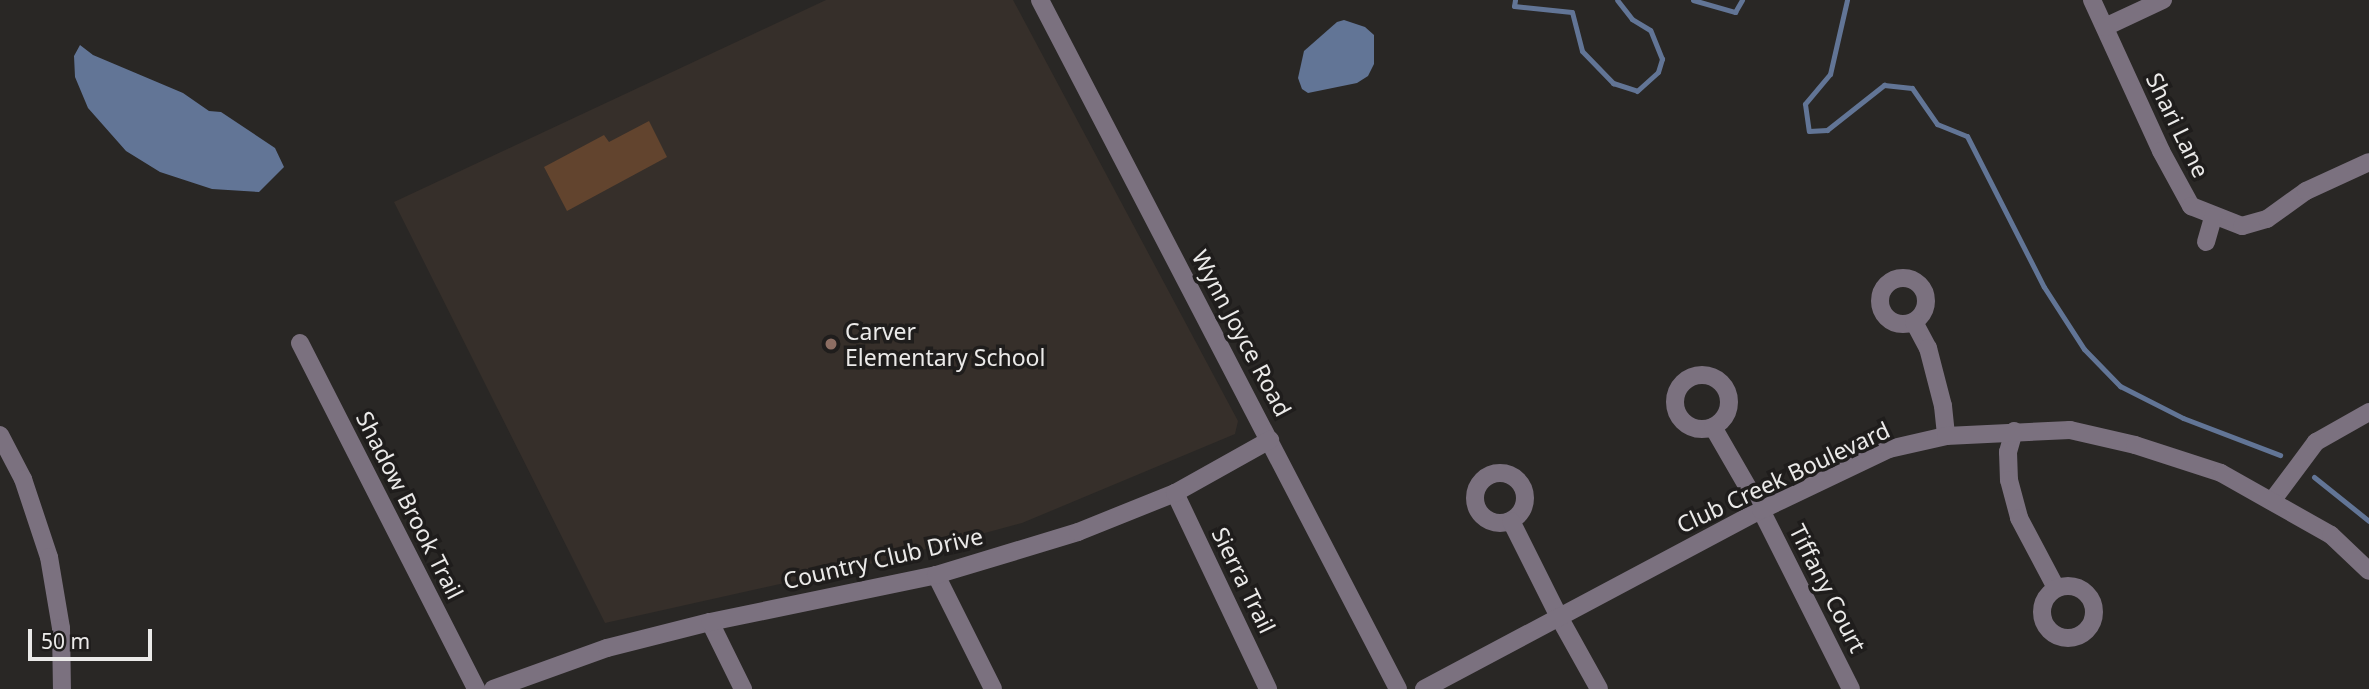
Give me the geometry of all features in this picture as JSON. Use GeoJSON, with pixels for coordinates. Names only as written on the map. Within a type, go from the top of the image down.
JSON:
{"type":"FeatureCollection","features":[{"type":"Feature","properties":{"kind":"street","name":"Wynn Joyce Road"},"geometry":{"type":"LineString","coordinates":[[1040,0],[1398,689]]}},
{"type":"Feature","properties":{"kind":"street","name":"Shari Lane"},"geometry":{"type":"LineString","coordinates":[[2092,0],[2161,151],[2191,206],[2242,226],[2267,219],[2306,191],[2369,162]]}},
{"type":"Feature","properties":{"kind":"street"},"geometry":{"type":"LineString","coordinates":[[2105,27],[2163,0]]}},
{"type":"Feature","properties":{"kind":"street"},"geometry":{"type":"LineString","coordinates":[[2206,242],[2214,217]]}},
{"type":"Feature","properties":{"kind":"street"},"geometry":{"type":"LineString","coordinates":[[1914,322],[1928,348],[1943,406],[1946,436]]}},
{"type":"Feature","properties":{"kind":"street","name":"Shadow Brook Trail"},"geometry":{"type":"LineString","coordinates":[[300,343],[476,689]]}},
{"type":"Feature","properties":{"kind":"street"},"geometry":{"type":"LineString","coordinates":[[2272,501],[2316,442],[2369,412]]}},
{"type":"Feature","properties":{"kind":"street","name":"Tiffany Court"},"geometry":{"type":"LineString","coordinates":[[1713,427],[1761,510],[1851,689]]}},
{"type":"Feature","properties":{"kind":"street","name":"Club Creek Boulevard"},"geometry":{"type":"LineString","coordinates":[[1424,689],[1761,510],[1889,449],[1946,436],[2070,430],[2135,445],[2221,473],[2330,535],[2369,571]]}},
{"type":"Feature","properties":{"kind":"street"},"geometry":{"type":"LineString","coordinates":[[2014,431],[2008,452],[2008,480],[2019,518],[2056,589]]}},
{"type":"Feature","properties":{"kind":"street","name":"Country Club Drive"},"geometry":{"type":"LineString","coordinates":[[493,689],[570,659],[710,622],[936,575],[1077,532],[1175,493],[1270,440]]}},
{"type":"Feature","properties":{"kind":"street"},"geometry":{"type":"LineString","coordinates":[[2,442],[23,479],[49,557],[61,628],[62,689]]}},
{"type":"Feature","properties":{"kind":"street","name":"Sierra Trail"},"geometry":{"type":"LineString","coordinates":[[1175,493],[1268,689]]}},
{"type":"Feature","properties":{"kind":"street"},"geometry":{"type":"LineString","coordinates":[[1511,521],[1599,689]]}},
{"type":"Feature","properties":{"kind":"street"},"geometry":{"type":"LineString","coordinates":[[936,575],[993,689]]}},
{"type":"Feature","properties":{"kind":"street"},"geometry":{"type":"LineString","coordinates":[[710,622],[744,689]]}},
{"type":"Feature","properties":{"kind":"shaded area","name":"Carver Elementary School"},"geometry":{"type":"Polygon","coordinates":[[[826,0],[1013,0],[1238,421],[1235,434],[1022,523],[874,563],[605,623],[394,202],[826,0]]]}},
{"type":"Feature","properties":{"kind":"shaded area"},"geometry":{"type":"Polygon","coordinates":[[[649,121],[667,157],[567,211],[544,167],[604,135],[609,142],[649,121]]]}},
{"type":"Feature","properties":{"kind":"water"},"geometry":{"type":"Polygon","coordinates":[[[1344,20],[1365,27],[1374,35],[1374,64],[1368,76],[1357,83],[1308,93],[1302,89],[1298,78],[1304,51],[1337,22],[1344,20]]]}},
{"type":"Feature","properties":{"kind":"water"},"geometry":{"type":"Polygon","coordinates":[[[80,45],[93,55],[183,93],[209,111],[221,112],[275,148],[284,167],[259,192],[212,189],[160,172],[126,151],[88,108],[75,77],[74,56],[80,45]]]}},
{"type":"Feature","properties":{"kind":"waterway"},"geometry":{"type":"LineString","coordinates":[[1515,0],[1514,6],[1572,12],[1582,51],[1613,83],[1637,91],[1658,72],[1662,59],[1650,30],[1632,19],[1617,0]]}},
{"type":"Feature","properties":{"kind":"waterway"},"geometry":{"type":"LineString","coordinates":[[1693,0],[1735,12],[1742,0]]}},
{"type":"Feature","properties":{"kind":"waterway"},"geometry":{"type":"LineString","coordinates":[[1847,0],[1830,74],[1805,104],[1809,131],[1827,130],[1884,85],[1912,88],[1937,124],[1967,136],[2044,287],[2084,349],[2120,386],[2183,418],[2280,455]]}},
{"type":"Feature","properties":{"kind":"waterway"},"geometry":{"type":"LineString","coordinates":[[2314,477],[2369,521]]}},
{"type":"Feature","properties":{"kind":"place","name":"Carver Elementary School"},"geometry":{"type":"Point","coordinates":[831,344]}}]}
